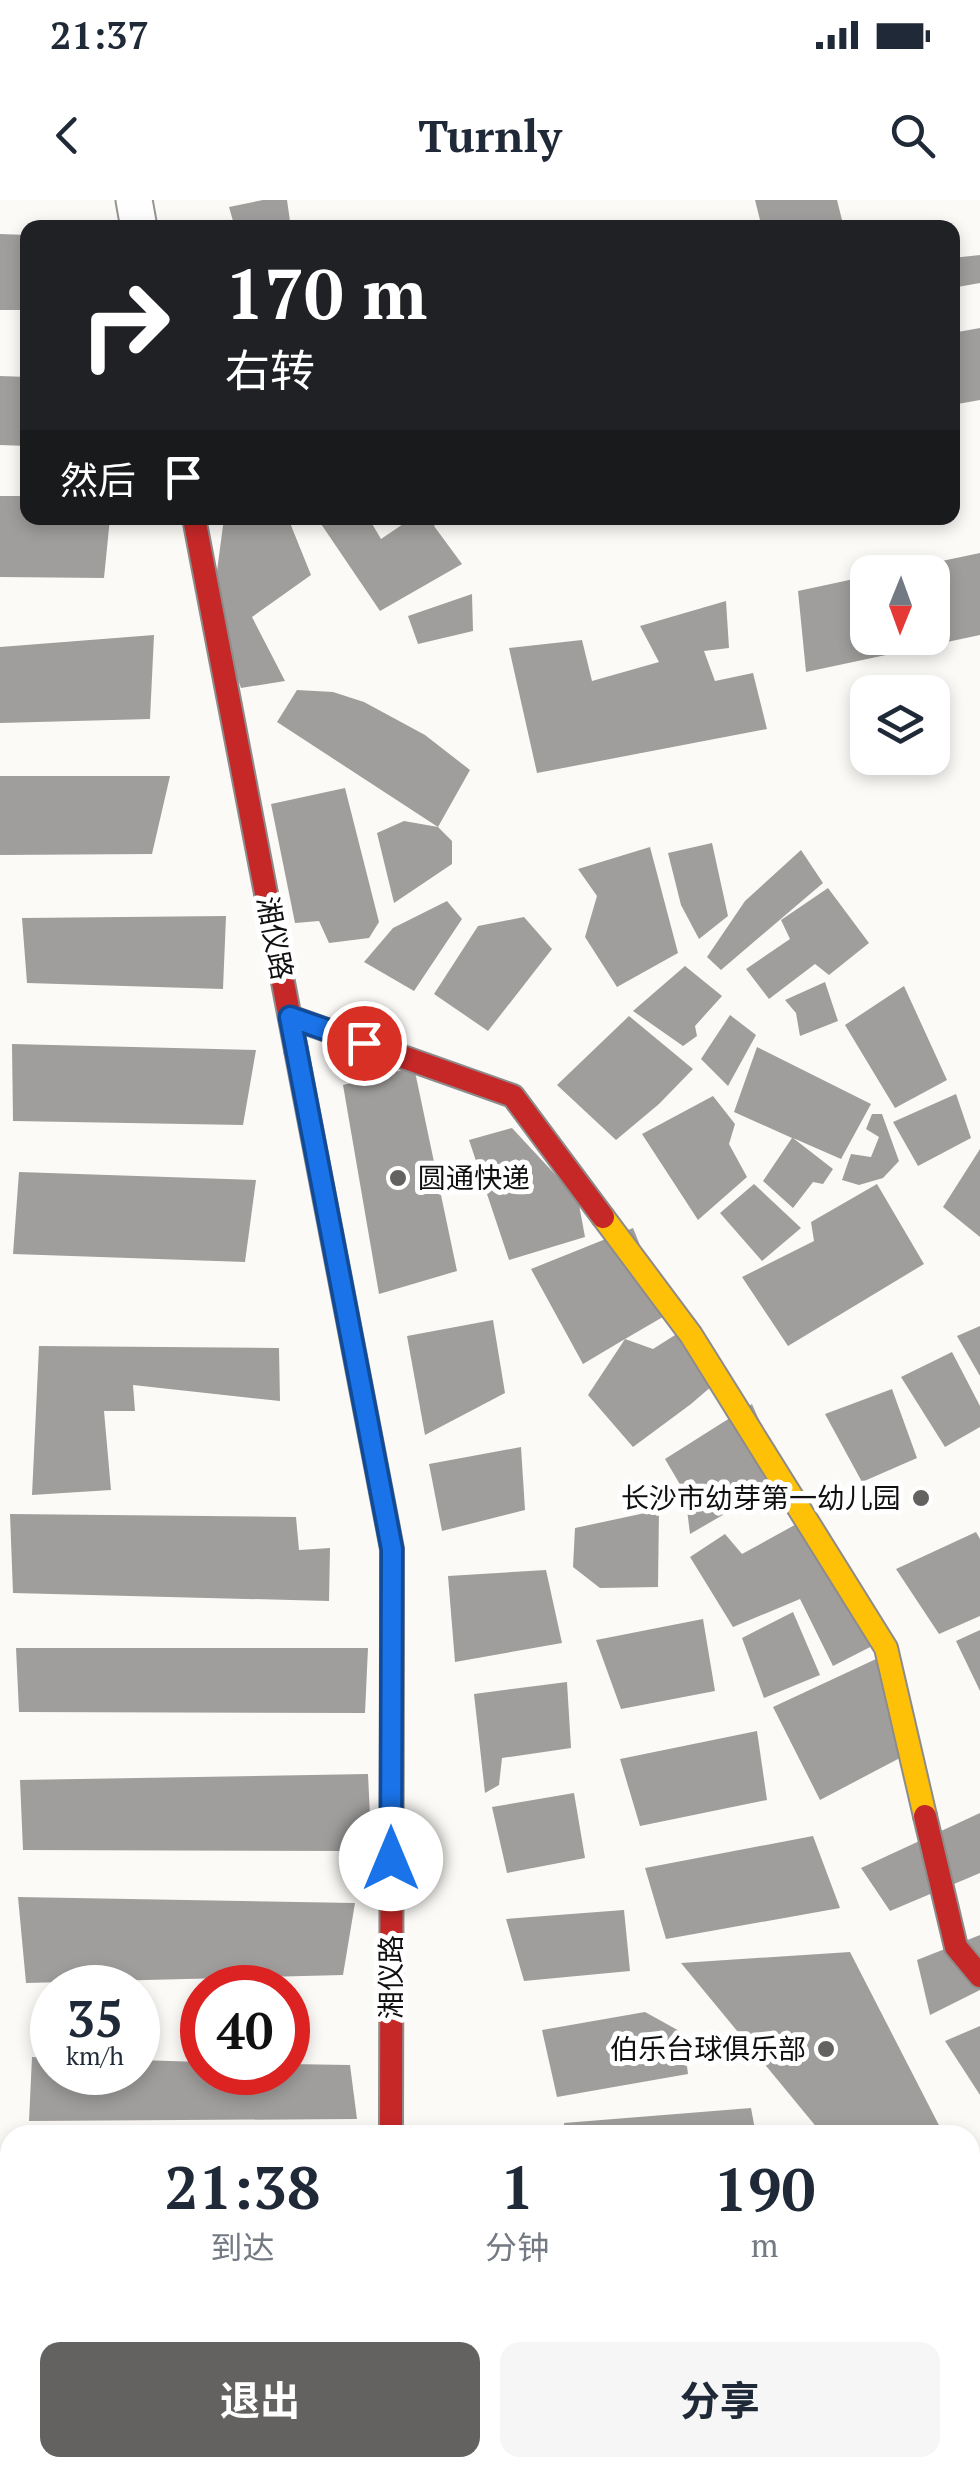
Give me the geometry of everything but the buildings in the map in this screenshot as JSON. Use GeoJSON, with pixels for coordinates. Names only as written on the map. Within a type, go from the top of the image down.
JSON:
{"type":"FeatureCollection","features":[{"type":"Feature","properties":{"kind":"street","name":"湘仪路"},"geometry":{"type":"LineString","coordinates":[[195,525],[392,1549],[390,2125]]}},
{"type":"Feature","properties":{"kind":"street"},"geometry":{"type":"LineString","coordinates":[[290,1017],[513,1096],[690,1335],[886,1648],[956,1947],[980,1976]]}},
{"type":"Feature","properties":{"kind":"traffic: fast"},"geometry":{"type":"LineString","coordinates":[[296,1050],[392,1549],[392,1640]]}},
{"type":"Feature","properties":{"kind":"traffic: slow"},"geometry":{"type":"LineString","coordinates":[[603,1217],[691,1335],[886,1648],[925,1816]]}},
{"type":"Feature","properties":{"kind":"traffic: jam"},"geometry":{"type":"LineString","coordinates":[[195,525],[296,1050]]}},
{"type":"Feature","properties":{"kind":"traffic: jam"},"geometry":{"type":"LineString","coordinates":[[290,1017],[513,1096],[603,1217]]}},
{"type":"Feature","properties":{"kind":"traffic: jam"},"geometry":{"type":"LineString","coordinates":[[391,2125],[392,1640]]}},
{"type":"Feature","properties":{"kind":"traffic: jam"},"geometry":{"type":"LineString","coordinates":[[925,1816],[956,1947],[980,1976]]}},
{"type":"Feature","properties":{"kind":"place","name":"圆通快递"},"geometry":{"type":"Point","coordinates":[398,1178]}},
{"type":"Feature","properties":{"kind":"place","name":"长沙市幼芽第一幼儿园"},"geometry":{"type":"Point","coordinates":[921,1498]}},
{"type":"Feature","properties":{"kind":"place","name":"伯乐台球俱乐部"},"geometry":{"type":"Point","coordinates":[826,2049]}},
{"type":"Feature","properties":{"kind":"route"},"geometry":{"type":"LineString","coordinates":[[364,1043],[290,1017],[392,1549],[391,1859]]}}]}
